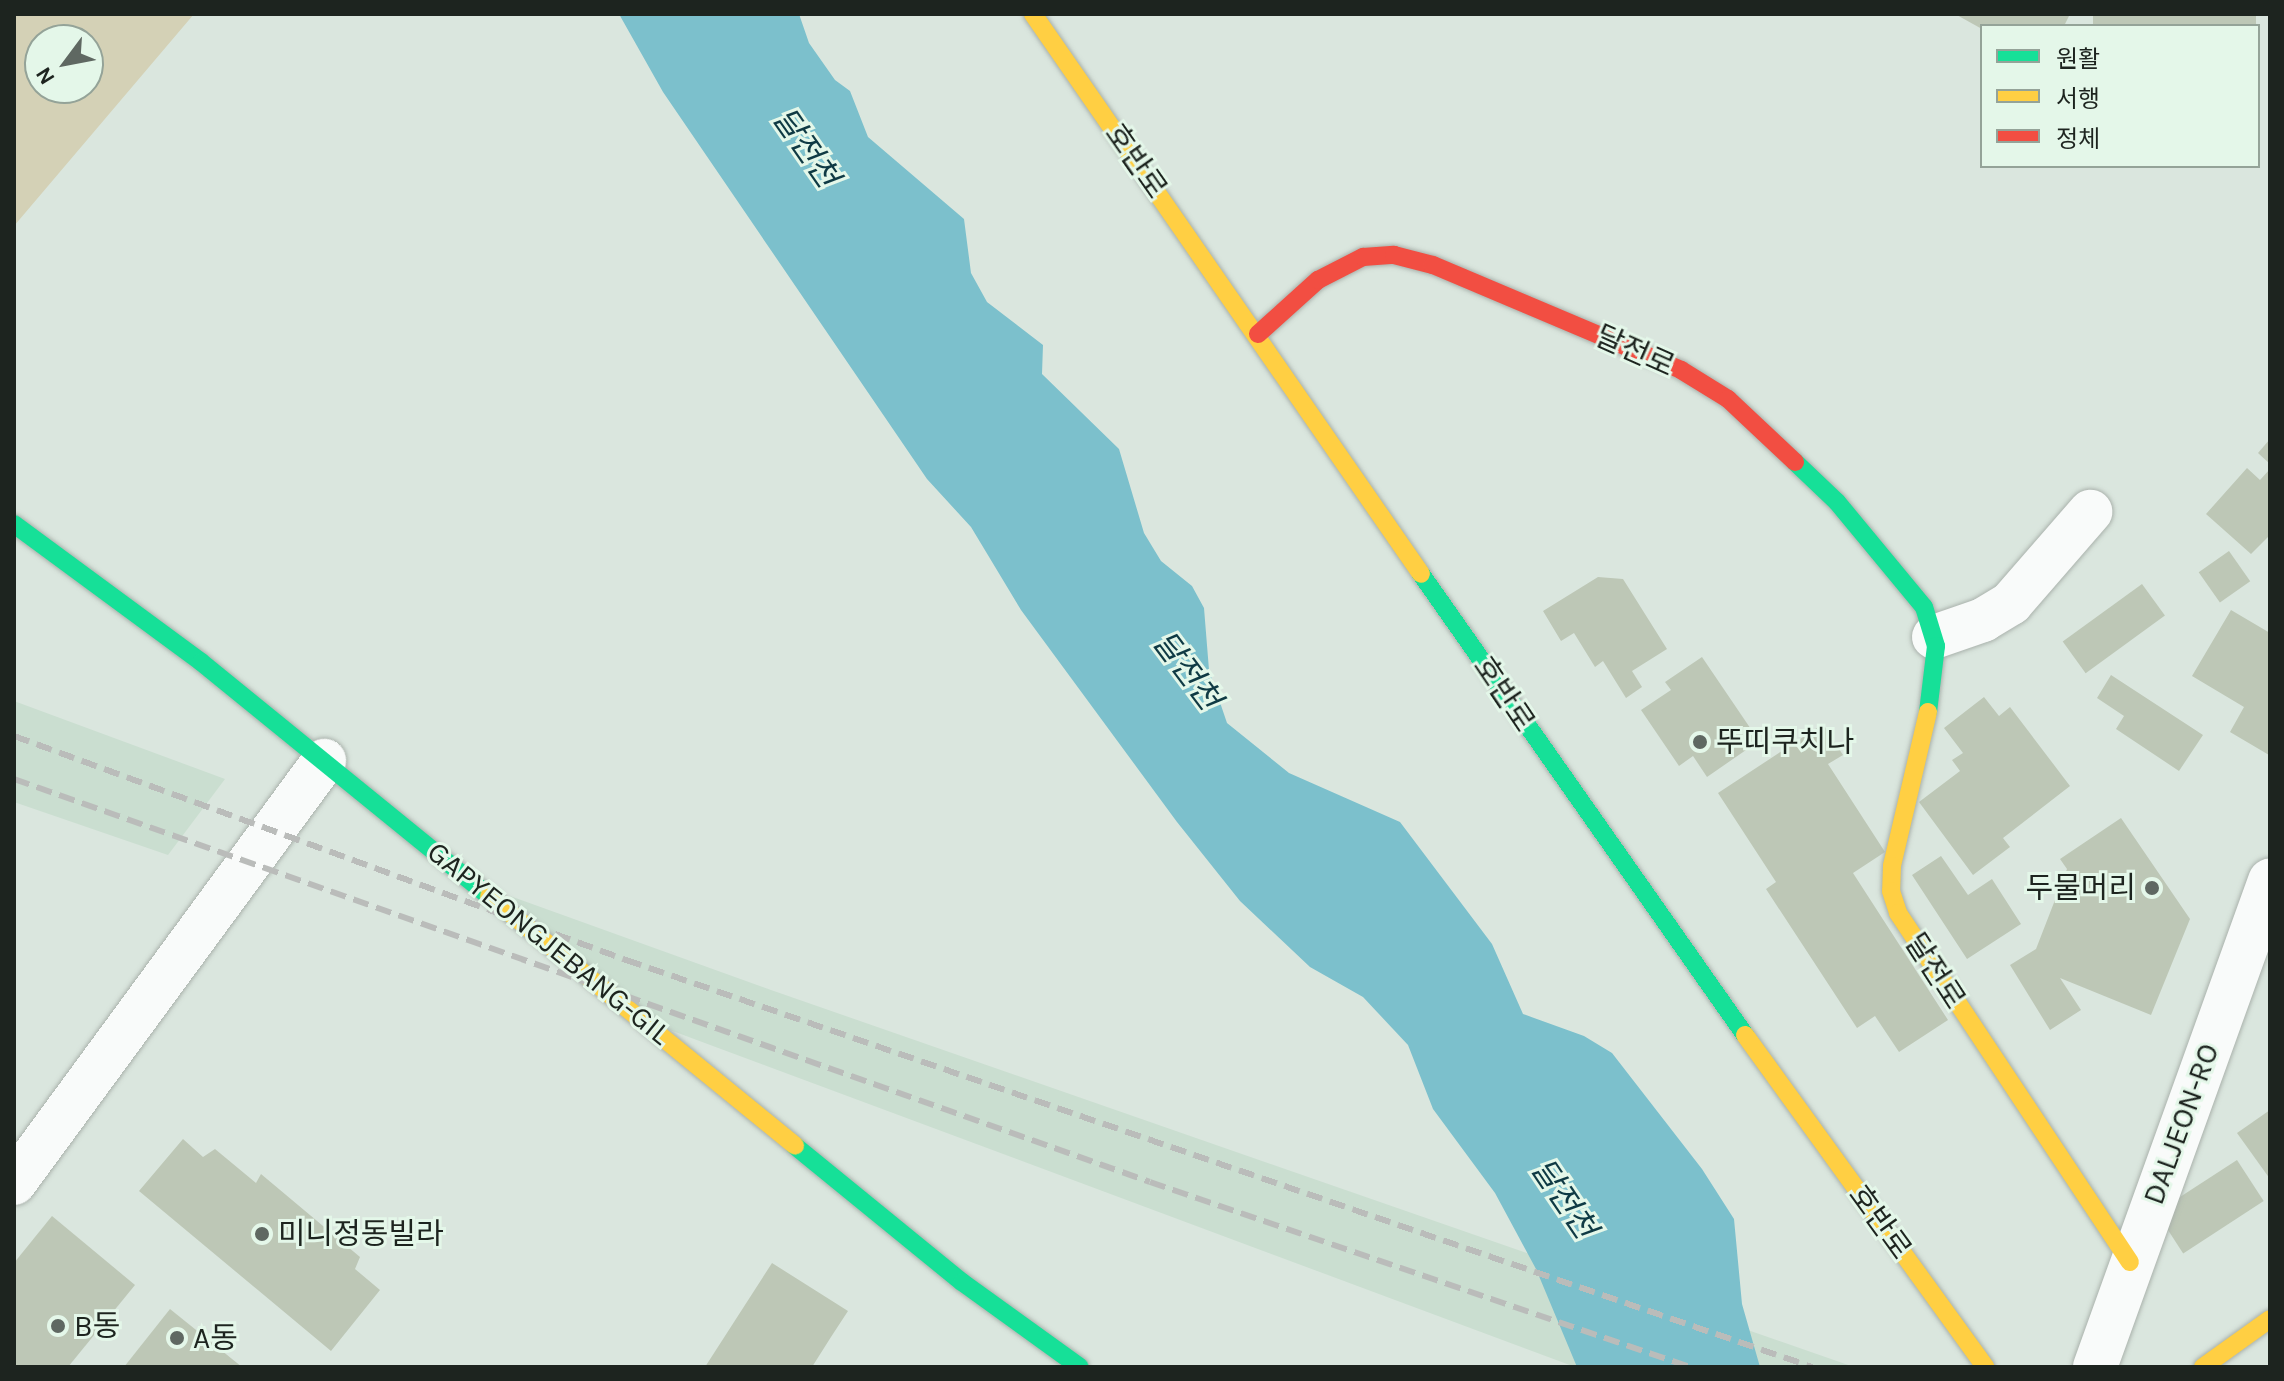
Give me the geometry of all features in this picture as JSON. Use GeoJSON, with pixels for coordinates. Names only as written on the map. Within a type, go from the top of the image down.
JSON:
{"type":"FeatureCollection","features":[{"type":"Feature","properties":{"kind":"street","name":"호반로"},"geometry":{"type":"LineString","coordinates":[[1033,14],[1258,334],[1603,838],[1985,1367]]}},
{"type":"Feature","properties":{"kind":"street","name":"달전로"},"geometry":{"type":"LineString","coordinates":[[1258,334],[1333,270],[1363,257],[1394,255],[1467,278],[1681,370],[1728,399],[1837,502],[1913,592],[1934,637],[1934,685],[1891,891],[1898,913],[2130,1262]]}},
{"type":"Feature","properties":{"kind":"street"},"geometry":{"type":"LineString","coordinates":[[1934,637],[1983,620],[2011,603],[2090,512]]}},
{"type":"Feature","properties":{"kind":"street","name":"GAPYEONGJEBANG-GIL"},"geometry":{"type":"LineString","coordinates":[[14,524],[201,662],[962,1282],[1080,1367]]}},
{"type":"Feature","properties":{"kind":"street"},"geometry":{"type":"LineString","coordinates":[[14,1183],[324,761]]}},
{"type":"Feature","properties":{"kind":"street","name":"DALJEON-RO"},"geometry":{"type":"LineString","coordinates":[[2095,1367],[2130,1262],[2270,881]]}},
{"type":"Feature","properties":{"kind":"street"},"geometry":{"type":"LineString","coordinates":[[2203,1367],[2270,1319]]}},
{"type":"Feature","properties":{"kind":"shaded area"},"geometry":{"type":"Polygon","coordinates":[[[14,14],[194,14],[14,226],[14,14]]]}},
{"type":"Feature","properties":{"kind":"shaded area"},"geometry":{"type":"Polygon","coordinates":[[[14,701],[225,779],[168,855],[14,802],[14,701]]]}},
{"type":"Feature","properties":{"kind":"shaded area"},"geometry":{"type":"Polygon","coordinates":[[[510,896],[1854,1367],[1575,1367],[643,1020],[510,896]]]}},
{"type":"Feature","properties":{"kind":"water","name":"달전천"},"geometry":{"type":"Polygon","coordinates":[[[619,14],[799,14],[809,43],[835,80],[850,91],[868,137],[964,219],[971,273],[987,302],[1043,345],[1042,374],[1119,449],[1144,533],[1161,561],[1192,586],[1204,608],[1209,670],[1227,723],[1289,773],[1400,822],[1492,944],[1523,1014],[1584,1036],[1612,1053],[1702,1169],[1734,1219],[1742,1304],[1760,1367],[1577,1367],[1536,1269],[1495,1193],[1433,1109],[1408,1045],[1363,997],[1310,967],[1240,901],[1177,822],[1021,610],[971,527],[927,479],[663,92],[619,14]]]}},
{"type":"Feature","properties":{"kind":"building"},"geometry":{"type":"Polygon","coordinates":[[[1955,14],[2070,14],[2065,24],[1980,24],[1980,28],[1955,14]]]}},
{"type":"Feature","properties":{"kind":"building"},"geometry":{"type":"Polygon","coordinates":[[[2093,14],[2256,14],[2256,24],[2093,24],[2093,14]]]}},
{"type":"Feature","properties":{"kind":"building"},"geometry":{"type":"Polygon","coordinates":[[[2270,439],[2270,464],[2258,453],[2270,439]]]}},
{"type":"Feature","properties":{"kind":"building"},"geometry":{"type":"Polygon","coordinates":[[[2247,468],[2260,480],[2270,469],[2270,535],[2251,554],[2206,514],[2247,468]]]}},
{"type":"Feature","properties":{"kind":"building"},"geometry":{"type":"Polygon","coordinates":[[[2229,551],[2250,581],[2220,603],[2199,572],[2229,551]]]}},
{"type":"Feature","properties":{"kind":"building"},"geometry":{"type":"Polygon","coordinates":[[[1598,577],[1623,579],[1667,649],[1632,671],[1642,687],[1626,698],[1603,661],[1595,667],[1574,633],[1561,641],[1543,611],[1598,577]]]}},
{"type":"Feature","properties":{"kind":"building"},"geometry":{"type":"Polygon","coordinates":[[[2142,584],[2165,616],[2086,673],[2063,642],[2142,584]]]}},
{"type":"Feature","properties":{"kind":"building"},"geometry":{"type":"Polygon","coordinates":[[[2231,610],[2270,633],[2269,755],[2230,732],[2244,707],[2192,676],[2231,610]]]}},
{"type":"Feature","properties":{"kind":"building"},"geometry":{"type":"Polygon","coordinates":[[[1702,657],[1759,741],[1707,777],[1693,756],[1679,766],[1641,710],[1671,690],[1665,682],[1702,657]]]}},
{"type":"Feature","properties":{"kind":"building"},"geometry":{"type":"Polygon","coordinates":[[[2111,675],[2203,735],[2179,771],[2116,729],[2124,716],[2097,698],[2111,675]]]}},
{"type":"Feature","properties":{"kind":"building"},"geometry":{"type":"Polygon","coordinates":[[[1984,697],[1999,716],[2010,707],[2070,786],[2003,838],[2010,847],[1973,875],[1919,802],[1960,771],[1952,760],[1963,753],[1944,728],[1984,697]]]}},
{"type":"Feature","properties":{"kind":"building"},"geometry":{"type":"Polygon","coordinates":[[[1823,724],[1843,755],[1828,764],[1885,852],[1853,873],[1948,1020],[1899,1052],[1875,1016],[1857,1028],[1766,889],[1776,882],[1718,793],[1823,724]]]}},
{"type":"Feature","properties":{"kind":"building"},"geometry":{"type":"Polygon","coordinates":[[[2121,818],[2190,919],[2151,1015],[2060,978],[2081,1010],[2050,1030],[2010,965],[2036,949],[2067,869],[2060,859],[2121,818]]]}},
{"type":"Feature","properties":{"kind":"building"},"geometry":{"type":"Polygon","coordinates":[[[1941,856],[1968,895],[1992,879],[2021,924],[1967,959],[1912,875],[1941,856]]]}},
{"type":"Feature","properties":{"kind":"building"},"geometry":{"type":"Polygon","coordinates":[[[2270,1110],[2270,1179],[2237,1133],[2270,1110]]]}},
{"type":"Feature","properties":{"kind":"building","name":"미니정동빌라"},"geometry":{"type":"Polygon","coordinates":[[[183,1139],[203,1157],[215,1149],[256,1183],[261,1174],[360,1257],[355,1269],[380,1290],[331,1351],[139,1191],[183,1139]]]}},
{"type":"Feature","properties":{"kind":"building"},"geometry":{"type":"Polygon","coordinates":[[[2237,1160],[2264,1201],[2183,1253],[2156,1212],[2237,1160]]]}},
{"type":"Feature","properties":{"kind":"building","name":"B동"},"geometry":{"type":"Polygon","coordinates":[[[52,1216],[135,1285],[68,1367],[14,1367],[14,1263],[52,1216]]]}},
{"type":"Feature","properties":{"kind":"building"},"geometry":{"type":"Polygon","coordinates":[[[772,1263],[848,1311],[812,1367],[705,1367],[772,1263]]]}},
{"type":"Feature","properties":{"kind":"building","name":"A동"},"geometry":{"type":"Polygon","coordinates":[[[170,1309],[242,1367],[124,1367],[170,1309]]]}},
{"type":"Feature","properties":{"kind":"railway"},"geometry":{"type":"LineString","coordinates":[[14,736],[626,960],[1812,1367]]}},
{"type":"Feature","properties":{"kind":"railway"},"geometry":{"type":"LineString","coordinates":[[14,779],[1150,1182],[1690,1367]]}},
{"type":"Feature","properties":{"kind":"traffic: fast"},"geometry":{"type":"LineString","coordinates":[[1795,462],[1837,502],[1924,607],[1936,646],[1928,712]]}},
{"type":"Feature","properties":{"kind":"traffic: fast"},"geometry":{"type":"LineString","coordinates":[[14,524],[201,662],[489,896]]}},
{"type":"Feature","properties":{"kind":"traffic: fast"},"geometry":{"type":"LineString","coordinates":[[1421,574],[1745,1035]]}},
{"type":"Feature","properties":{"kind":"traffic: fast"},"geometry":{"type":"LineString","coordinates":[[795,1146],[962,1282],[1080,1367]]}},
{"type":"Feature","properties":{"kind":"traffic: slow"},"geometry":{"type":"LineString","coordinates":[[1033,14],[1421,574]]}},
{"type":"Feature","properties":{"kind":"traffic: slow"},"geometry":{"type":"LineString","coordinates":[[1928,712],[1892,866],[1891,891],[1898,913],[2130,1262]]}},
{"type":"Feature","properties":{"kind":"traffic: slow"},"geometry":{"type":"LineString","coordinates":[[489,896],[795,1146]]}},
{"type":"Feature","properties":{"kind":"traffic: slow"},"geometry":{"type":"LineString","coordinates":[[1745,1035],[1985,1367]]}},
{"type":"Feature","properties":{"kind":"traffic: slow"},"geometry":{"type":"LineString","coordinates":[[2203,1367],[2270,1319]]}},
{"type":"Feature","properties":{"kind":"traffic: jam"},"geometry":{"type":"LineString","coordinates":[[1258,334],[1318,280],[1363,257],[1394,255],[1433,265],[1681,370],[1728,399],[1795,462]]}},
{"type":"Feature","properties":{"kind":"place","name":"뚜띠쿠치나"},"geometry":{"type":"Point","coordinates":[1700,742]}},
{"type":"Feature","properties":{"kind":"place","name":"두물머리"},"geometry":{"type":"Point","coordinates":[2152,888]}},
{"type":"Feature","properties":{"kind":"place","name":"미니정동빌라"},"geometry":{"type":"Point","coordinates":[262,1234]}},
{"type":"Feature","properties":{"kind":"place","name":"B동"},"geometry":{"type":"Point","coordinates":[58,1326]}},
{"type":"Feature","properties":{"kind":"place","name":"A동"},"geometry":{"type":"Point","coordinates":[177,1338]}}]}
